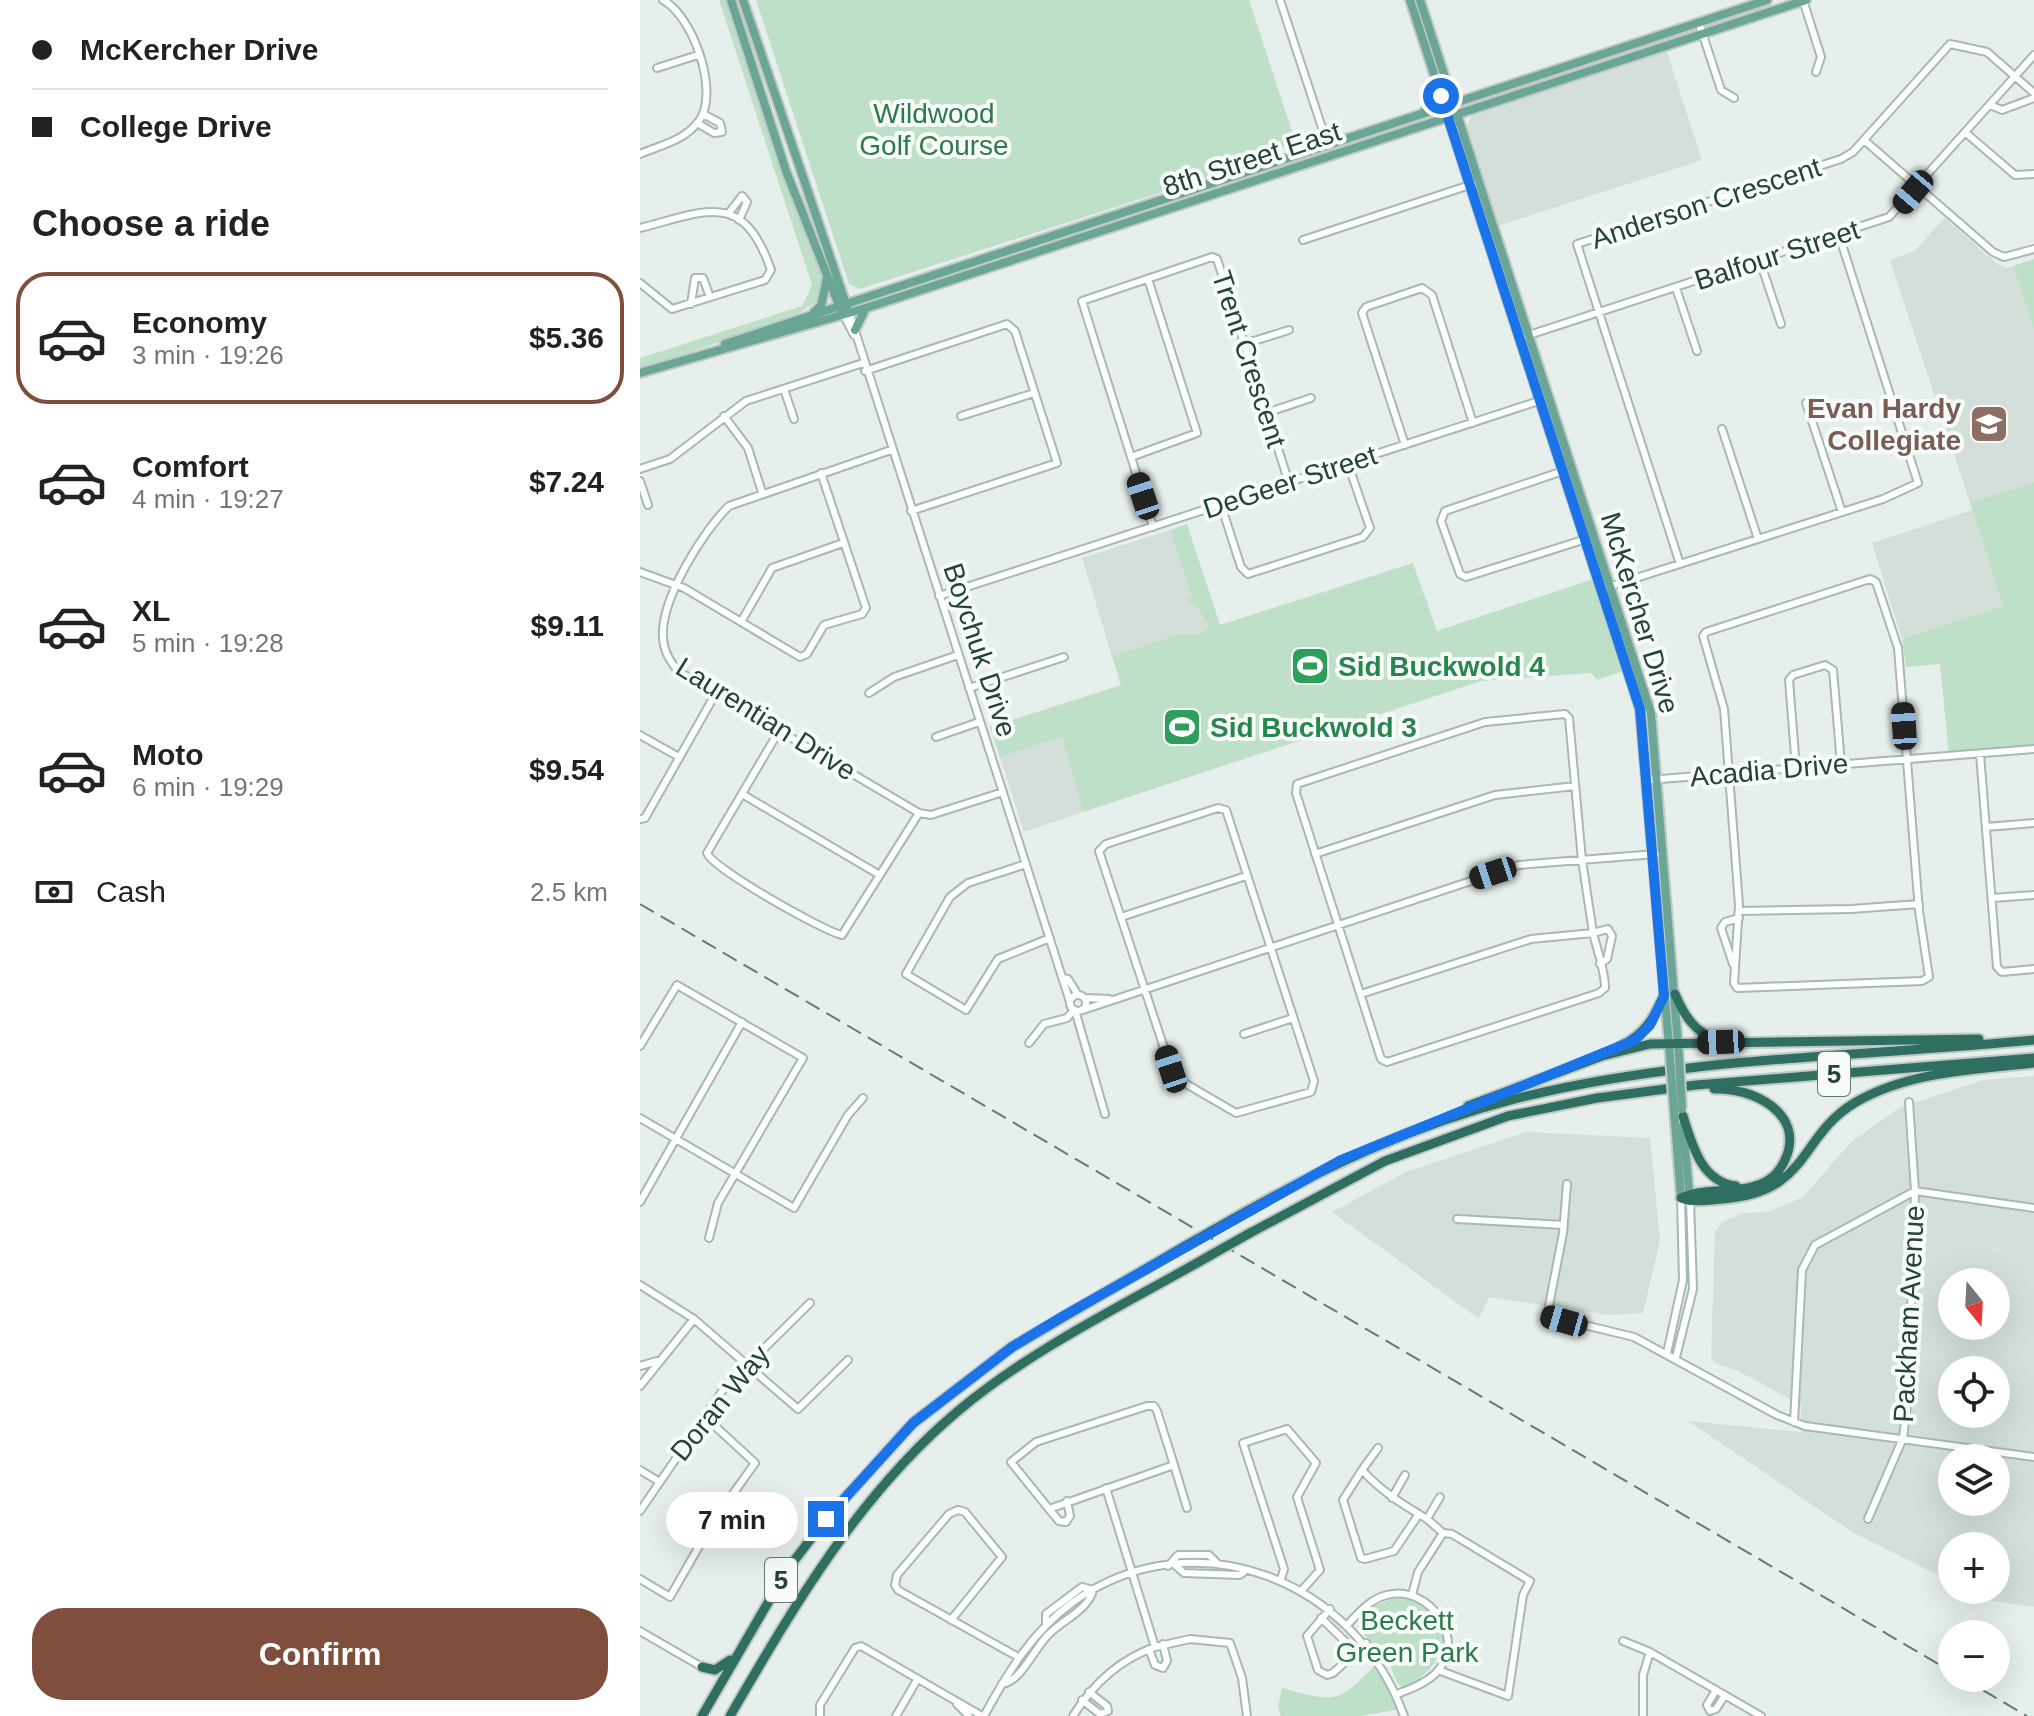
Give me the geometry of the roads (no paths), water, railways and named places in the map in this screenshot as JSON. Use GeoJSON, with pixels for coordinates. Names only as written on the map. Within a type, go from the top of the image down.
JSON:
{"type":"FeatureCollection","features":[{"type":"Feature","properties":{"kind":"highway"},"geometry":{"type":"LineString","coordinates":[[1675,994],[1690,1023],[1721,1042]]}},
{"type":"Feature","properties":{"kind":"highway"},"geometry":{"type":"LineString","coordinates":[[1388,1140],[1602,1056],[1635,1040],[1650,1025],[1664,996]]}},
{"type":"Feature","properties":{"kind":"highway"},"geometry":{"type":"LineString","coordinates":[[1602,1056],[1674,1043],[2034,1039]]}},
{"type":"Feature","properties":{"kind":"highway","name":"5"},"geometry":{"type":"LineString","coordinates":[[702,1716],[787,1570],[826,1519],[913,1423],[1012,1347],[1339,1161],[1388,1140],[1518,1098],[1630,1077],[2034,1039]]}},
{"type":"Feature","properties":{"kind":"highway"},"geometry":{"type":"LineString","coordinates":[[1687,1198],[1746,1197],[1774,1186],[1791,1173],[1854,1103],[1893,1086],[1923,1076],[2034,1060]]}},
{"type":"Feature","properties":{"kind":"highway","name":"5"},"geometry":{"type":"LineString","coordinates":[[730,1716],[826,1559],[866,1505],[926,1440],[958,1411],[1027,1362],[1211,1255],[1372,1167],[1508,1116],[1634,1092],[2034,1060]]}},
{"type":"Feature","properties":{"kind":"highway"},"geometry":{"type":"LineString","coordinates":[[1634,1092],[1723,1088],[1746,1091],[1766,1100],[1786,1122],[1790,1150],[1774,1176],[1747,1187],[1687,1198]]}},
{"type":"Feature","properties":{"kind":"highway"},"geometry":{"type":"LineString","coordinates":[[1680,1112],[1693,1148],[1711,1174],[1727,1185],[1747,1187]]}},
{"type":"Feature","properties":{"kind":"highway"},"geometry":{"type":"LineString","coordinates":[[702,1667],[721,1668],[742,1645]]}},
{"type":"Feature","properties":{"kind":"main road","name":"Boychuk Drive"},"geometry":{"type":"LineString","coordinates":[[731,0],[786,171],[827,278],[844,308]]}},
{"type":"Feature","properties":{"kind":"main road","name":"Boychuk Drive"},"geometry":{"type":"LineString","coordinates":[[743,0],[840,287],[844,308]]}},
{"type":"Feature","properties":{"kind":"main road","name":"McKercher Drive"},"geometry":{"type":"LineString","coordinates":[[1410,0],[1520,338],[1545,400],[1606,588],[1651,713],[1658,779],[1664,996],[1674,1043]]}},
{"type":"Feature","properties":{"kind":"main road","name":"McKercher Drive"},"geometry":{"type":"LineString","coordinates":[[1420,0],[1530,335],[1563,471],[1606,588],[1640,709],[1675,994],[1674,1057],[1687,1198]]}},
{"type":"Feature","properties":{"kind":"main road","name":"8th Street East"},"geometry":{"type":"LineString","coordinates":[[710,351],[748,344],[860,299],[1767,0]]}},
{"type":"Feature","properties":{"kind":"main road","name":"8th Street East"},"geometry":{"type":"LineString","coordinates":[[640,373],[810,315],[844,308],[866,308],[1804,0]]}},
{"type":"Feature","properties":{"kind":"main road"},"geometry":{"type":"LineString","coordinates":[[1421,115],[1433,101],[1434,75]]}},
{"type":"Feature","properties":{"kind":"main road"},"geometry":{"type":"LineString","coordinates":[[1447,79],[1456,90],[1466,93],[1499,88]]}},
{"type":"Feature","properties":{"kind":"main road"},"geometry":{"type":"LineString","coordinates":[[1465,132],[1468,121],[1482,106]]}},
{"type":"Feature","properties":{"kind":"main road"},"geometry":{"type":"LineString","coordinates":[[1425,126],[1440,126],[1455,138]]}},
{"type":"Feature","properties":{"kind":"main road"},"geometry":{"type":"LineString","coordinates":[[810,315],[821,306],[827,278]]}},
{"type":"Feature","properties":{"kind":"main road"},"geometry":{"type":"LineString","coordinates":[[840,287],[860,299]]}},
{"type":"Feature","properties":{"kind":"main road"},"geometry":{"type":"LineString","coordinates":[[854,332],[866,308]]}},
{"type":"Feature","properties":{"kind":"street"},"geometry":{"type":"LineString","coordinates":[[640,154],[675,141],[703,114],[707,85],[688,24],[674,2],[663,0]]}},
{"type":"Feature","properties":{"kind":"street"},"geometry":{"type":"LineString","coordinates":[[1280,0],[1328,146]]}},
{"type":"Feature","properties":{"kind":"street"},"geometry":{"type":"LineString","coordinates":[[1804,0],[1821,57],[1816,72]]}},
{"type":"Feature","properties":{"kind":"street"},"geometry":{"type":"LineString","coordinates":[[1699,23],[1721,90],[1734,98]]}},
{"type":"Feature","properties":{"kind":"street","name":"Anderson Crescent"},"geometry":{"type":"LineString","coordinates":[[1680,564],[1577,244],[1841,159],[1864,140],[1943,47],[1950,44],[1981,49],[2015,76]]}},
{"type":"Feature","properties":{"kind":"street"},"geometry":{"type":"LineString","coordinates":[[657,68],[698,55]]}},
{"type":"Feature","properties":{"kind":"street","name":"Balfour Street"},"geometry":{"type":"LineString","coordinates":[[1520,338],[1889,217],[2034,55]]}},
{"type":"Feature","properties":{"kind":"street"},"geometry":{"type":"LineString","coordinates":[[1990,105],[2002,110],[2034,96],[2015,76]]}},
{"type":"Feature","properties":{"kind":"street"},"geometry":{"type":"LineString","coordinates":[[697,123],[714,133],[722,132],[720,123],[703,114]]}},
{"type":"Feature","properties":{"kind":"street"},"geometry":{"type":"LineString","coordinates":[[1966,133],[2015,175],[2034,174]]}},
{"type":"Feature","properties":{"kind":"street"},"geometry":{"type":"LineString","coordinates":[[1864,140],[1993,252],[2004,257],[2034,249]]}},
{"type":"Feature","properties":{"kind":"street"},"geometry":{"type":"LineString","coordinates":[[1303,240],[1480,182]]}},
{"type":"Feature","properties":{"kind":"street"},"geometry":{"type":"LineString","coordinates":[[728,214],[742,196],[747,202],[739,220]]}},
{"type":"Feature","properties":{"kind":"street"},"geometry":{"type":"LineString","coordinates":[[640,228],[688,212],[706,210],[728,214],[756,236],[771,275],[765,280],[691,304],[669,308],[640,283]]}},
{"type":"Feature","properties":{"kind":"street"},"geometry":{"type":"LineString","coordinates":[[1606,588],[1908,491],[1918,483],[1839,235]]}},
{"type":"Feature","properties":{"kind":"street","name":"Trent Crescent"},"geometry":{"type":"LineString","coordinates":[[1153,527],[1081,306],[1082,301],[1212,257],[1217,259],[1289,483]]}},
{"type":"Feature","properties":{"kind":"street"},"geometry":{"type":"LineString","coordinates":[[1760,261],[1781,324]]}},
{"type":"Feature","properties":{"kind":"street"},"geometry":{"type":"LineString","coordinates":[[691,304],[695,278],[703,278],[710,297]]}},
{"type":"Feature","properties":{"kind":"street"},"geometry":{"type":"LineString","coordinates":[[1131,457],[1197,433],[1148,279]]}},
{"type":"Feature","properties":{"kind":"street"},"geometry":{"type":"LineString","coordinates":[[1405,445],[1362,313],[1366,307],[1422,288],[1432,295],[1473,423]]}},
{"type":"Feature","properties":{"kind":"street"},"geometry":{"type":"LineString","coordinates":[[1676,288],[1697,351]]}},
{"type":"Feature","properties":{"kind":"street","name":"Boychuk Drive"},"geometry":{"type":"LineString","coordinates":[[844,308],[1075,1008],[1105,1114]]}},
{"type":"Feature","properties":{"kind":"street"},"geometry":{"type":"LineString","coordinates":[[640,469],[670,459],[746,401],[1007,324],[1015,331],[1056,465],[911,511]]}},
{"type":"Feature","properties":{"kind":"street"},"geometry":{"type":"LineString","coordinates":[[1244,344],[1289,330]]}},
{"type":"Feature","properties":{"kind":"street"},"geometry":{"type":"LineString","coordinates":[[784,389],[794,419]]}},
{"type":"Feature","properties":{"kind":"street"},"geometry":{"type":"LineString","coordinates":[[961,416],[1034,393]]}},
{"type":"Feature","properties":{"kind":"street"},"geometry":{"type":"LineString","coordinates":[[1266,413],[1311,398]]}},
{"type":"Feature","properties":{"kind":"street","name":"DeGeer Street"},"geometry":{"type":"LineString","coordinates":[[939,596],[1545,400]]}},
{"type":"Feature","properties":{"kind":"street"},"geometry":{"type":"LineString","coordinates":[[1806,403],[1842,512]]}},
{"type":"Feature","properties":{"kind":"street"},"geometry":{"type":"LineString","coordinates":[[724,416],[748,448],[762,492]]}},
{"type":"Feature","properties":{"kind":"street"},"geometry":{"type":"LineString","coordinates":[[1722,429],[1758,539]]}},
{"type":"Feature","properties":{"kind":"street","name":"Laurentian Drive"},"geometry":{"type":"LineString","coordinates":[[891,450],[762,492],[729,506],[714,520],[677,585],[664,621],[663,638],[668,658],[678,671],[919,813]]}},
{"type":"Feature","properties":{"kind":"street"},"geometry":{"type":"LineString","coordinates":[[1221,505],[1241,567],[1248,574],[1363,537],[1370,528],[1348,464]]}},
{"type":"Feature","properties":{"kind":"street"},"geometry":{"type":"LineString","coordinates":[[1563,471],[1445,511],[1441,521],[1460,574],[1466,577],[1586,539]]}},
{"type":"Feature","properties":{"kind":"street"},"geometry":{"type":"LineString","coordinates":[[640,572],[677,585],[800,657],[807,654],[824,625],[865,612],[821,473]]}},
{"type":"Feature","properties":{"kind":"street"},"geometry":{"type":"LineString","coordinates":[[640,481],[648,505]]}},
{"type":"Feature","properties":{"kind":"street"},"geometry":{"type":"LineString","coordinates":[[741,622],[772,568],[843,543]]}},
{"type":"Feature","properties":{"kind":"street"},"geometry":{"type":"LineString","coordinates":[[1870,579],[1876,582],[1898,648],[1907,760],[1924,956],[1929,974],[1925,981],[1737,988],[1735,968],[1739,915],[1723,698],[1703,636],[1706,632],[1870,579]]}},
{"type":"Feature","properties":{"kind":"street"},"geometry":{"type":"LineString","coordinates":[[869,693],[894,677],[958,655]]}},
{"type":"Feature","properties":{"kind":"street"},"geometry":{"type":"LineString","coordinates":[[969,688],[1064,657]]}},
{"type":"Feature","properties":{"kind":"street"},"geometry":{"type":"LineString","coordinates":[[1796,768],[1789,680],[1793,675],[1825,665],[1833,670],[1841,764]]}},
{"type":"Feature","properties":{"kind":"street"},"geometry":{"type":"LineString","coordinates":[[640,819],[645,818],[716,693]]}},
{"type":"Feature","properties":{"kind":"street"},"geometry":{"type":"LineString","coordinates":[[1565,714],[1571,724],[1575,786],[1582,860],[1605,988],[1599,993],[1387,1062],[1381,1059],[1296,793],[1297,784],[1485,722],[1565,714]]}},
{"type":"Feature","properties":{"kind":"street"},"geometry":{"type":"LineString","coordinates":[[936,737],[979,722]]}},
{"type":"Feature","properties":{"kind":"street"},"geometry":{"type":"LineString","coordinates":[[779,731],[707,849],[708,856],[761,891],[842,935],[919,813],[931,815],[1003,792]]}},
{"type":"Feature","properties":{"kind":"street"},"geometry":{"type":"LineString","coordinates":[[640,735],[679,757]]}},
{"type":"Feature","properties":{"kind":"street","name":"Acadia Drive"},"geometry":{"type":"LineString","coordinates":[[1648,780],[2034,749]]}},
{"type":"Feature","properties":{"kind":"street"},"geometry":{"type":"LineString","coordinates":[[1980,754],[1997,967],[2002,972],[2034,969]]}},
{"type":"Feature","properties":{"kind":"street"},"geometry":{"type":"LineString","coordinates":[[1315,854],[1495,795],[1575,786]]}},
{"type":"Feature","properties":{"kind":"street"},"geometry":{"type":"LineString","coordinates":[[742,794],[878,874]]}},
{"type":"Feature","properties":{"kind":"street"},"geometry":{"type":"LineString","coordinates":[[1223,808],[1246,876],[1314,1081],[1311,1092],[1236,1113],[1176,1078],[1099,851],[1106,844],[1223,808]]}},
{"type":"Feature","properties":{"kind":"street"},"geometry":{"type":"LineString","coordinates":[[1986,827],[2034,823]]}},
{"type":"Feature","properties":{"kind":"street"},"geometry":{"type":"LineString","coordinates":[[1075,1008],[1519,865],[1659,854]]}},
{"type":"Feature","properties":{"kind":"street"},"geometry":{"type":"LineString","coordinates":[[1026,864],[968,883],[950,897],[907,966],[906,974],[966,1010],[998,959],[1050,938]]}},
{"type":"Feature","properties":{"kind":"street"},"geometry":{"type":"LineString","coordinates":[[1121,917],[1246,876]]}},
{"type":"Feature","properties":{"kind":"street"},"geometry":{"type":"LineString","coordinates":[[1992,898],[2034,895]]}},
{"type":"Feature","properties":{"kind":"street"},"geometry":{"type":"LineString","coordinates":[[1735,968],[1721,928],[1725,922],[1739,915],[1919,904]]}},
{"type":"Feature","properties":{"kind":"street"},"geometry":{"type":"LineString","coordinates":[[1361,994],[1531,939],[1611,931],[1607,959],[1600,964]]}},
{"type":"Feature","properties":{"kind":"street","name":"Boychuk Drive"},"geometry":{"type":"LineString","coordinates":[[1063,978],[1068,979],[1081,996]]}},
{"type":"Feature","properties":{"kind":"street"},"geometry":{"type":"LineString","coordinates":[[640,1046],[677,985],[803,1058],[718,1203],[709,1238]]}},
{"type":"Feature","properties":{"kind":"street"},"geometry":{"type":"LineString","coordinates":[[1081,996],[1109,999]]}},
{"type":"Feature","properties":{"kind":"street"},"geometry":{"type":"LineString","coordinates":[[1029,1043],[1044,1024],[1069,1016],[1081,996]]}},
{"type":"Feature","properties":{"kind":"street"},"geometry":{"type":"LineString","coordinates":[[1075,1008],[1081,996]]}},
{"type":"Feature","properties":{"kind":"street"},"geometry":{"type":"LineString","coordinates":[[1244,1034],[1293,1018]]}},
{"type":"Feature","properties":{"kind":"street"},"geometry":{"type":"LineString","coordinates":[[640,1202],[742,1022]]}},
{"type":"Feature","properties":{"kind":"street"},"geometry":{"type":"LineString","coordinates":[[640,1118],[794,1208],[848,1115],[863,1098]]}},
{"type":"Feature","properties":{"kind":"street","name":"Packham Avenue"},"geometry":{"type":"LineString","coordinates":[[1868,1519],[1903,1438],[1911,1342],[1915,1191],[1909,1102]]}},
{"type":"Feature","properties":{"kind":"street"},"geometry":{"type":"LineString","coordinates":[[1567,1184],[1564,1225],[1547,1316],[1634,1337],[1794,1422],[2034,1457]]}},
{"type":"Feature","properties":{"kind":"street"},"geometry":{"type":"LineString","coordinates":[[1794,1422],[1802,1270],[1815,1245],[1915,1191],[2034,1208]]}},
{"type":"Feature","properties":{"kind":"street","name":"McKercher Drive"},"geometry":{"type":"LineString","coordinates":[[1667,1353],[1683,1280],[1687,1198]]}},
{"type":"Feature","properties":{"kind":"street","name":"McKercher Drive"},"geometry":{"type":"LineString","coordinates":[[1676,1357],[1693,1289],[1687,1198]]}},
{"type":"Feature","properties":{"kind":"street"},"geometry":{"type":"LineString","coordinates":[[1457,1219],[1564,1225]]}},
{"type":"Feature","properties":{"kind":"street"},"geometry":{"type":"LineString","coordinates":[[640,1285],[694,1319],[798,1409],[848,1360]]}},
{"type":"Feature","properties":{"kind":"street","name":"Doran Way"},"geometry":{"type":"LineString","coordinates":[[640,1511],[704,1416],[746,1363],[810,1303]]}},
{"type":"Feature","properties":{"kind":"street"},"geometry":{"type":"LineString","coordinates":[[640,1386],[657,1361],[694,1319]]}},
{"type":"Feature","properties":{"kind":"street"},"geometry":{"type":"LineString","coordinates":[[640,1366],[657,1361]]}},
{"type":"Feature","properties":{"kind":"street"},"geometry":{"type":"LineString","coordinates":[[1067,1501],[1070,1516],[1066,1522],[1059,1521],[1011,1462],[1036,1442],[1154,1406],[1187,1508]]}},
{"type":"Feature","properties":{"kind":"street"},"geometry":{"type":"LineString","coordinates":[[640,1579],[670,1597],[713,1522],[755,1463],[704,1416]]}},
{"type":"Feature","properties":{"kind":"street"},"geometry":{"type":"LineString","coordinates":[[1281,1579],[1284,1569],[1243,1443],[1287,1429],[1316,1463],[1297,1497],[1320,1570],[1302,1590]]}},
{"type":"Feature","properties":{"kind":"street"},"geometry":{"type":"LineString","coordinates":[[1378,1448],[1343,1500],[1361,1558],[1394,1551],[1419,1514]]}},
{"type":"Feature","properties":{"kind":"street"},"geometry":{"type":"LineString","coordinates":[[1049,1509],[1174,1465]]}},
{"type":"Feature","properties":{"kind":"street"},"geometry":{"type":"LineString","coordinates":[[640,1470],[658,1481]]}},
{"type":"Feature","properties":{"kind":"street"},"geometry":{"type":"LineString","coordinates":[[1362,1470],[1392,1498],[1427,1519],[1443,1533],[1452,1534],[1530,1581],[1523,1595],[1512,1696],[1502,1696],[1438,1670]]}},
{"type":"Feature","properties":{"kind":"street"},"geometry":{"type":"LineString","coordinates":[[1392,1498],[1405,1475]]}},
{"type":"Feature","properties":{"kind":"street"},"geometry":{"type":"LineString","coordinates":[[1106,1488],[1156,1646]]}},
{"type":"Feature","properties":{"kind":"street"},"geometry":{"type":"LineString","coordinates":[[1427,1519],[1440,1497]]}},
{"type":"Feature","properties":{"kind":"street"},"geometry":{"type":"LineString","coordinates":[[951,1620],[1002,1557],[965,1512],[958,1510],[949,1514],[897,1575],[895,1585],[951,1620],[1018,1657]]}},
{"type":"Feature","properties":{"kind":"street"},"geometry":{"type":"LineString","coordinates":[[1412,1595],[1418,1572],[1443,1533]]}},
{"type":"Feature","properties":{"kind":"street"},"geometry":{"type":"LineString","coordinates":[[957,1704],[965,1704],[983,1716],[1018,1657],[1046,1625],[1046,1614],[1082,1587],[1093,1590],[1132,1574],[1172,1565],[1178,1555],[1209,1555],[1218,1564],[1281,1579],[1330,1609],[1366,1643],[1397,1694],[1404,1716]]}},
{"type":"Feature","properties":{"kind":"street"},"geometry":{"type":"LineString","coordinates":[[1172,1565],[1184,1573],[1240,1575],[1247,1570]]}},
{"type":"Feature","properties":{"kind":"street"},"geometry":{"type":"LineString","coordinates":[[1002,1684],[1015,1679],[1048,1634],[1088,1603],[1093,1590]]}},
{"type":"Feature","properties":{"kind":"street"},"geometry":{"type":"LineString","coordinates":[[1348,1624],[1379,1598],[1412,1595],[1431,1606],[1444,1626],[1446,1652],[1438,1670],[1420,1685],[1397,1694]]}},
{"type":"Feature","properties":{"kind":"street"},"geometry":{"type":"LineString","coordinates":[[1330,1609],[1307,1636],[1318,1670],[1331,1674],[1366,1643]]}},
{"type":"Feature","properties":{"kind":"street"},"geometry":{"type":"LineString","coordinates":[[1321,1618],[1356,1652]]}},
{"type":"Feature","properties":{"kind":"street"},"geometry":{"type":"LineString","coordinates":[[640,1631],[702,1667]]}},
{"type":"Feature","properties":{"kind":"street"},"geometry":{"type":"LineString","coordinates":[[1073,1716],[1089,1692],[1116,1667],[1156,1646],[1199,1639],[1230,1643],[1242,1678],[1247,1716]]}},
{"type":"Feature","properties":{"kind":"street"},"geometry":{"type":"LineString","coordinates":[[1623,1641],[1650,1652],[1761,1716]]}},
{"type":"Feature","properties":{"kind":"street"},"geometry":{"type":"LineString","coordinates":[[820,1716],[820,1705],[855,1648],[868,1649],[957,1704],[969,1716]]}},
{"type":"Feature","properties":{"kind":"street"},"geometry":{"type":"LineString","coordinates":[[1643,1716],[1643,1675],[1650,1652]]}},
{"type":"Feature","properties":{"kind":"street"},"geometry":{"type":"LineString","coordinates":[[896,1716],[917,1680]]}},
{"type":"Feature","properties":{"kind":"street"},"geometry":{"type":"LineString","coordinates":[[1716,1690],[1707,1705],[1710,1711],[1716,1709],[1725,1695]]}},
{"type":"Feature","properties":{"kind":"street"},"geometry":{"type":"LineString","coordinates":[[1082,1700],[1100,1714],[1108,1711],[1107,1706],[1089,1692]]}},
{"type":"Feature","properties":{"kind":"railway"},"geometry":{"type":"LineString","coordinates":[[640,904],[1938,1664]]}},
{"type":"Feature","properties":{"kind":"railway"},"geometry":{"type":"LineString","coordinates":[[1986,1692],[2027,1716]]}},
{"type":"Feature","properties":{"kind":"place","name":"Evan Hardy Collegiate"},"geometry":{"type":"Point","coordinates":[1989,424]}},
{"type":"Feature","properties":{"kind":"place","name":"Sid Buckwold 4"},"geometry":{"type":"Point","coordinates":[1310,666]}},
{"type":"Feature","properties":{"kind":"place","name":"Sid Buckwold 3"},"geometry":{"type":"Point","coordinates":[1182,727]}},
{"type":"Feature","properties":{"kind":"park label","name":"Wildwood Golf Course"},"geometry":{"type":"Point","coordinates":[934,129]}},
{"type":"Feature","properties":{"kind":"park label","name":"Beckett Green Park"},"geometry":{"type":"Point","coordinates":[1407,1636]}}]}
